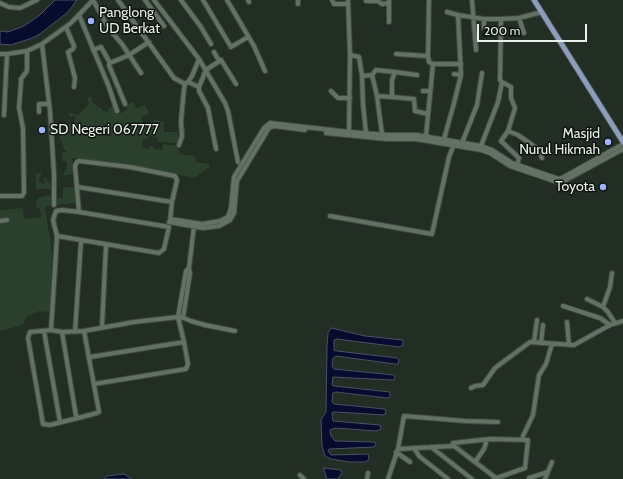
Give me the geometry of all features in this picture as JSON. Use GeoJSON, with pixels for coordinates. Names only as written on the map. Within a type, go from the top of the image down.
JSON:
{"type":"FeatureCollection","features":[{"type":"Feature","properties":{"kind":"main road"},"geometry":{"type":"LineString","coordinates":[[535,1],[623,143]]}},
{"type":"Feature","properties":{"kind":"street"},"geometry":{"type":"LineString","coordinates":[[0,3],[9,7],[20,8],[37,0]]}},
{"type":"Feature","properties":{"kind":"street"},"geometry":{"type":"LineString","coordinates":[[0,54],[27,50],[42,44],[66,27],[93,0],[109,29],[122,44],[141,73]]}},
{"type":"Feature","properties":{"kind":"street"},"geometry":{"type":"LineString","coordinates":[[118,0],[174,78],[199,87]]}},
{"type":"Feature","properties":{"kind":"street"},"geometry":{"type":"LineString","coordinates":[[145,0],[164,26]]}},
{"type":"Feature","properties":{"kind":"street"},"geometry":{"type":"LineString","coordinates":[[154,0],[206,70],[225,103],[228,110],[238,162]]}},
{"type":"Feature","properties":{"kind":"street"},"geometry":{"type":"LineString","coordinates":[[182,0],[211,44]]}},
{"type":"Feature","properties":{"kind":"street"},"geometry":{"type":"LineString","coordinates":[[203,0],[231,47],[248,37]]}},
{"type":"Feature","properties":{"kind":"street"},"geometry":{"type":"LineString","coordinates":[[227,0],[248,37],[264,71]]}},
{"type":"Feature","properties":{"kind":"street"},"geometry":{"type":"LineString","coordinates":[[332,0],[334,4],[348,2],[350,55],[349,132]]}},
{"type":"Feature","properties":{"kind":"street"},"geometry":{"type":"LineString","coordinates":[[430,0],[429,62],[433,64],[461,64]]}},
{"type":"Feature","properties":{"kind":"street"},"geometry":{"type":"LineString","coordinates":[[472,0],[476,50]]}},
{"type":"Feature","properties":{"kind":"street"},"geometry":{"type":"LineString","coordinates":[[366,1],[378,1],[382,4],[389,1],[389,22]]}},
{"type":"Feature","properties":{"kind":"street"},"geometry":{"type":"LineString","coordinates":[[447,12],[484,19],[501,19],[519,18],[541,12]]}},
{"type":"Feature","properties":{"kind":"street"},"geometry":{"type":"LineString","coordinates":[[79,14],[109,87],[117,111]]}},
{"type":"Feature","properties":{"kind":"street"},"geometry":{"type":"LineString","coordinates":[[444,139],[461,74],[458,15]]}},
{"type":"Feature","properties":{"kind":"street"},"geometry":{"type":"LineString","coordinates":[[519,18],[524,33]]}},
{"type":"Feature","properties":{"kind":"street"},"geometry":{"type":"LineString","coordinates":[[484,19],[484,28]]}},
{"type":"Feature","properties":{"kind":"street"},"geometry":{"type":"LineString","coordinates":[[481,146],[498,102],[502,82],[500,73],[501,19]]}},
{"type":"Feature","properties":{"kind":"street"},"geometry":{"type":"LineString","coordinates":[[66,27],[74,46],[73,49],[68,52],[74,78],[74,87]]}},
{"type":"Feature","properties":{"kind":"street"},"geometry":{"type":"LineString","coordinates":[[110,63],[129,55],[149,42]]}},
{"type":"Feature","properties":{"kind":"street"},"geometry":{"type":"LineString","coordinates":[[42,44],[49,104],[54,174],[54,205]]}},
{"type":"Feature","properties":{"kind":"street"},"geometry":{"type":"LineString","coordinates":[[93,50],[101,47],[110,63],[109,65],[125,104]]}},
{"type":"Feature","properties":{"kind":"street"},"geometry":{"type":"LineString","coordinates":[[0,196],[23,195],[23,128],[20,108],[21,79],[27,71],[27,50]]}},
{"type":"Feature","properties":{"kind":"street"},"geometry":{"type":"LineString","coordinates":[[214,52],[219,61]]}},
{"type":"Feature","properties":{"kind":"street"},"geometry":{"type":"LineString","coordinates":[[4,115],[7,54]]}},
{"type":"Feature","properties":{"kind":"street"},"geometry":{"type":"LineString","coordinates":[[396,54],[428,56]]}},
{"type":"Feature","properties":{"kind":"street"},"geometry":{"type":"LineString","coordinates":[[350,55],[359,57],[362,76],[366,133]]}},
{"type":"Feature","properties":{"kind":"street"},"geometry":{"type":"LineString","coordinates":[[179,145],[182,136],[181,121],[187,83],[199,60]]}},
{"type":"Feature","properties":{"kind":"street"},"geometry":{"type":"LineString","coordinates":[[216,149],[208,108],[199,91],[199,87],[206,70],[223,60],[236,84]]}},
{"type":"Feature","properties":{"kind":"street"},"geometry":{"type":"LineString","coordinates":[[426,136],[433,64]]}},
{"type":"Feature","properties":{"kind":"street"},"geometry":{"type":"LineString","coordinates":[[362,76],[372,75],[376,70],[416,75]]}},
{"type":"Feature","properties":{"kind":"street"},"geometry":{"type":"LineString","coordinates":[[392,97],[392,80],[395,72]]}},
{"type":"Feature","properties":{"kind":"street"},"geometry":{"type":"LineString","coordinates":[[462,143],[477,105],[482,73]]}},
{"type":"Feature","properties":{"kind":"street"},"geometry":{"type":"LineString","coordinates":[[454,74],[461,74]]}},
{"type":"Feature","properties":{"kind":"street"},"geometry":{"type":"LineString","coordinates":[[372,75],[377,96],[382,134]]}},
{"type":"Feature","properties":{"kind":"street"},"geometry":{"type":"LineString","coordinates":[[502,82],[511,87],[511,98],[515,106],[508,131],[501,141],[519,158],[513,165]]}},
{"type":"Feature","properties":{"kind":"street"},"geometry":{"type":"LineString","coordinates":[[331,91],[338,98],[350,98]]}},
{"type":"Feature","properties":{"kind":"street"},"geometry":{"type":"LineString","coordinates":[[423,91],[430,92]]}},
{"type":"Feature","properties":{"kind":"street"},"geometry":{"type":"LineString","coordinates":[[377,96],[414,99],[415,111],[428,114]]}},
{"type":"Feature","properties":{"kind":"street"},"geometry":{"type":"LineString","coordinates":[[39,112],[39,104],[49,104]]}},
{"type":"Feature","properties":{"kind":"street"},"geometry":{"type":"LineString","coordinates":[[51,330],[57,236],[53,223],[54,214],[56,211],[62,210],[194,225],[225,221],[230,213],[236,178],[268,124],[287,125],[309,130],[462,143],[481,146],[492,150],[513,165]]}},
{"type":"Feature","properties":{"kind":"street"},"geometry":{"type":"LineString","coordinates":[[508,131],[518,135],[538,149],[542,158]]}},
{"type":"Feature","properties":{"kind":"street"},"geometry":{"type":"LineString","coordinates":[[331,132],[382,134],[388,137],[407,134],[444,139],[486,151],[513,165],[553,181],[561,180],[623,149]]}},
{"type":"Feature","properties":{"kind":"street"},"geometry":{"type":"LineString","coordinates":[[330,216],[432,234],[449,157],[454,143]]}},
{"type":"Feature","properties":{"kind":"street"},"geometry":{"type":"LineString","coordinates":[[561,180],[623,143]]}},
{"type":"Feature","properties":{"kind":"street"},"geometry":{"type":"LineString","coordinates":[[57,236],[161,253],[164,249],[177,180],[175,176],[130,167],[101,163],[77,162],[79,212]]}},
{"type":"Feature","properties":{"kind":"street"},"geometry":{"type":"LineString","coordinates":[[78,187],[172,202]]}},
{"type":"Feature","properties":{"kind":"street"},"geometry":{"type":"LineString","coordinates":[[0,221],[8,220]]}},
{"type":"Feature","properties":{"kind":"street"},"geometry":{"type":"LineString","coordinates":[[181,324],[184,318],[190,273],[189,268],[194,225]]}},
{"type":"Feature","properties":{"kind":"street"},"geometry":{"type":"LineString","coordinates":[[75,332],[81,240]]}},
{"type":"Feature","properties":{"kind":"street"},"geometry":{"type":"LineString","coordinates":[[102,327],[106,245]]}},
{"type":"Feature","properties":{"kind":"street"},"geometry":{"type":"LineString","coordinates":[[94,384],[186,369],[188,364],[181,324],[178,317],[186,271],[189,268]]}},
{"type":"Feature","properties":{"kind":"street"},"geometry":{"type":"LineString","coordinates":[[603,307],[608,294],[612,273]]}},
{"type":"Feature","properties":{"kind":"street"},"geometry":{"type":"LineString","coordinates":[[588,299],[603,307],[615,323]]}},
{"type":"Feature","properties":{"kind":"street"},"geometry":{"type":"LineString","coordinates":[[563,306],[600,318],[610,325]]}},
{"type":"Feature","properties":{"kind":"street"},"geometry":{"type":"LineString","coordinates":[[180,308],[185,308]]}},
{"type":"Feature","properties":{"kind":"street"},"geometry":{"type":"LineString","coordinates":[[84,331],[90,357],[98,412],[50,425],[43,424],[28,338],[30,332],[51,330],[75,332],[178,317],[235,332]]}},
{"type":"Feature","properties":{"kind":"street"},"geometry":{"type":"LineString","coordinates":[[534,342],[537,320]]}},
{"type":"Feature","properties":{"kind":"street"},"geometry":{"type":"LineString","coordinates":[[471,388],[485,383],[495,368],[529,343],[577,344],[610,325],[623,321]]}},
{"type":"Feature","properties":{"kind":"street"},"geometry":{"type":"LineString","coordinates":[[567,322],[569,345]]}},
{"type":"Feature","properties":{"kind":"street"},"geometry":{"type":"LineString","coordinates":[[541,343],[543,325]]}},
{"type":"Feature","properties":{"kind":"street"},"geometry":{"type":"LineString","coordinates":[[44,331],[60,422]]}},
{"type":"Feature","properties":{"kind":"street"},"geometry":{"type":"LineString","coordinates":[[62,332],[76,416],[78,418]]}},
{"type":"Feature","properties":{"kind":"street"},"geometry":{"type":"LineString","coordinates":[[90,357],[184,342]]}},
{"type":"Feature","properties":{"kind":"street"},"geometry":{"type":"LineString","coordinates":[[523,436],[533,415],[539,375],[546,364],[552,344]]}},
{"type":"Feature","properties":{"kind":"street"},"geometry":{"type":"LineString","coordinates":[[388,479],[397,451],[404,416],[498,422]]}},
{"type":"Feature","properties":{"kind":"street"},"geometry":{"type":"LineString","coordinates":[[397,451],[452,445],[454,442],[490,439],[518,439],[529,441],[525,468],[495,479],[452,445]]}},
{"type":"Feature","properties":{"kind":"street"},"geometry":{"type":"LineString","coordinates":[[475,462],[484,450],[486,443]]}},
{"type":"Feature","properties":{"kind":"street"},"geometry":{"type":"LineString","coordinates":[[431,447],[472,479]]}},
{"type":"Feature","properties":{"kind":"street"},"geometry":{"type":"LineString","coordinates":[[414,448],[419,456],[448,479]]}},
{"type":"Feature","properties":{"kind":"street"},"geometry":{"type":"LineString","coordinates":[[397,451],[410,462]]}},
{"type":"Feature","properties":{"kind":"street"},"geometry":{"type":"LineString","coordinates":[[545,479],[552,462]]}},
{"type":"Feature","properties":{"kind":"street"},"geometry":{"type":"LineString","coordinates":[[529,479],[548,472]]}},
{"type":"Feature","properties":{"kind":"street"},"geometry":{"type":"LineString","coordinates":[[367,479],[368,473]]}},
{"type":"Feature","properties":{"kind":"street"},"geometry":{"type":"LineString","coordinates":[[300,475],[304,479]]}},
{"type":"Feature","properties":{"kind":"green space"},"geometry":{"type":"Polygon","coordinates":[[[88,97],[91,97],[93,103],[102,108],[102,110],[107,112],[110,107],[115,108],[118,114],[126,111],[127,109],[125,106],[133,102],[135,102],[134,104],[137,108],[145,105],[149,113],[141,117],[145,124],[158,119],[161,122],[164,122],[164,132],[178,132],[177,143],[158,142],[158,138],[148,135],[148,139],[143,139],[142,147],[149,149],[150,146],[153,146],[154,149],[162,150],[163,144],[178,146],[180,154],[195,156],[196,162],[209,164],[209,168],[195,178],[110,162],[72,158],[76,203],[56,205],[56,199],[63,198],[63,187],[74,187],[73,174],[65,175],[63,177],[65,169],[67,169],[67,161],[62,161],[62,153],[66,152],[66,150],[64,150],[62,141],[60,141],[59,134],[69,133],[69,124],[74,122],[76,117],[70,117],[69,113],[78,115],[90,103],[87,100],[88,97]]]}},
{"type":"Feature","properties":{"kind":"green space"},"geometry":{"type":"Polygon","coordinates":[[[42,173],[39,178],[39,182],[45,184],[44,179],[46,177],[49,183],[53,185],[54,189],[36,189],[36,174],[42,173]]]}},
{"type":"Feature","properties":{"kind":"green space"},"geometry":{"type":"Polygon","coordinates":[[[52,195],[53,205],[45,207],[52,252],[50,309],[48,312],[39,311],[26,317],[23,325],[0,331],[0,222],[9,221],[9,219],[0,220],[0,210],[23,208],[24,219],[41,217],[40,208],[36,209],[37,198],[52,195]]]}},
{"type":"Feature","properties":{"kind":"water"},"geometry":{"type":"Polygon","coordinates":[[[55,0],[77,0],[68,12],[40,34],[11,45],[0,44],[0,31],[8,32],[24,26],[40,15],[55,0]]]}},
{"type":"Feature","properties":{"kind":"water"},"geometry":{"type":"Polygon","coordinates":[[[331,328],[365,336],[403,340],[403,345],[399,347],[337,339],[334,340],[334,350],[337,351],[397,358],[399,360],[398,364],[395,364],[336,356],[333,358],[332,366],[334,369],[394,375],[395,377],[394,380],[392,380],[333,377],[332,385],[334,386],[390,392],[390,397],[387,398],[336,392],[333,393],[332,402],[334,404],[385,409],[386,412],[384,415],[332,413],[333,421],[380,425],[381,429],[376,431],[335,428],[330,430],[331,436],[335,441],[375,442],[376,444],[374,447],[329,449],[328,451],[331,455],[368,454],[369,459],[366,462],[349,462],[331,459],[325,456],[322,446],[321,420],[326,412],[327,346],[328,333],[331,328]]]}},
{"type":"Feature","properties":{"kind":"water"},"geometry":{"type":"Polygon","coordinates":[[[324,468],[340,470],[342,472],[338,479],[327,479],[324,468]]]}},
{"type":"Feature","properties":{"kind":"water"},"geometry":{"type":"Polygon","coordinates":[[[124,474],[132,479],[104,479],[107,476],[124,474]]]}},
{"type":"Feature","properties":{"kind":"place","name":"Panglong UD Berkat"},"geometry":{"type":"Point","coordinates":[91,21]}},
{"type":"Feature","properties":{"kind":"place","name":"SD Negeri 067777"},"geometry":{"type":"Point","coordinates":[42,130]}},
{"type":"Feature","properties":{"kind":"place","name":"Masjid Nurul Hikmah"},"geometry":{"type":"Point","coordinates":[608,142]}},
{"type":"Feature","properties":{"kind":"place","name":"Toyota"},"geometry":{"type":"Point","coordinates":[603,187]}}]}
